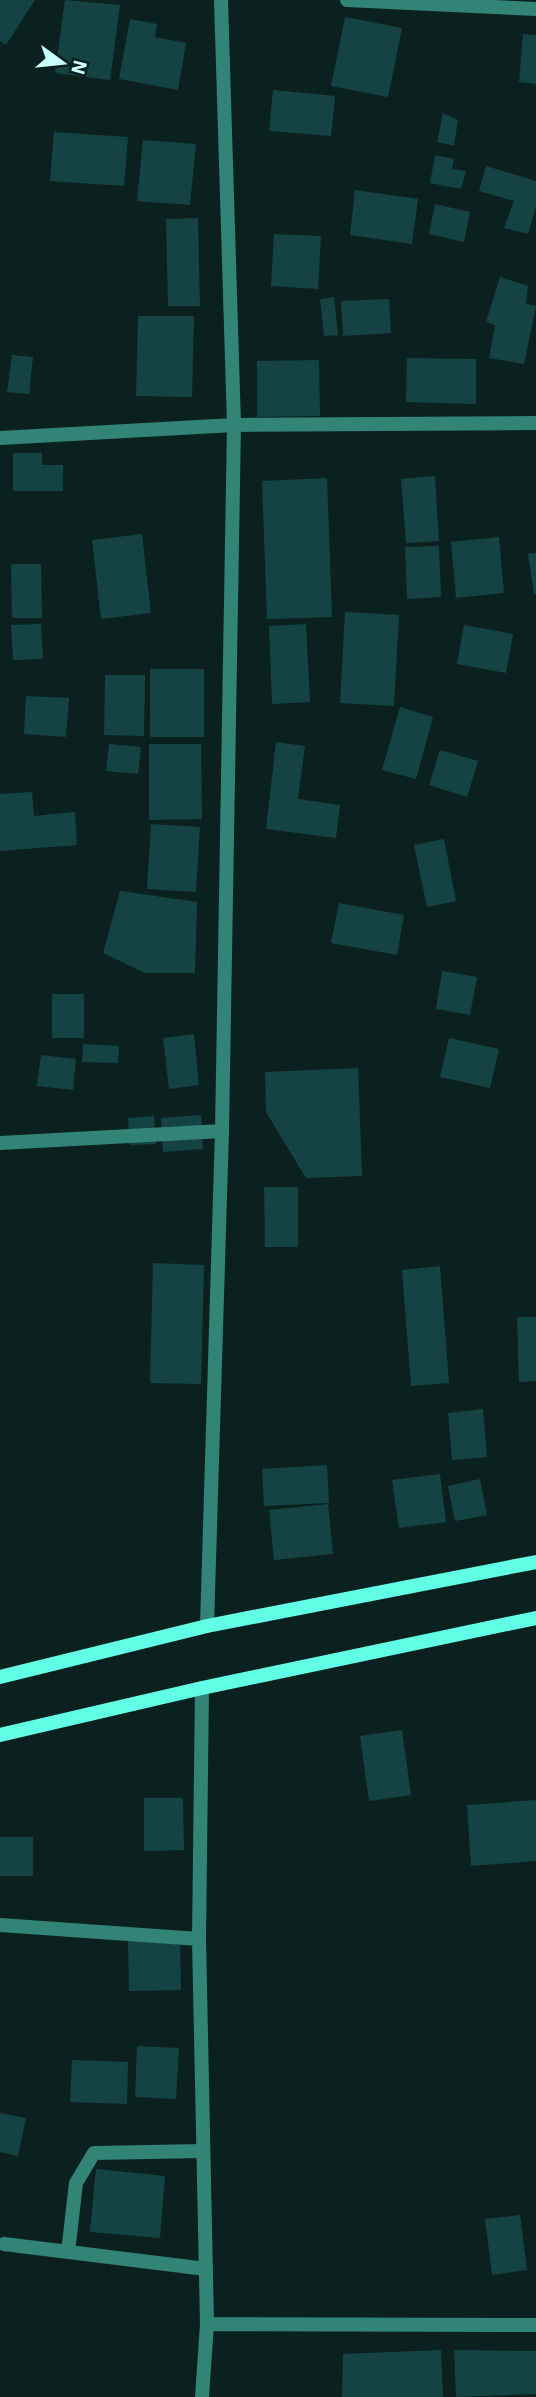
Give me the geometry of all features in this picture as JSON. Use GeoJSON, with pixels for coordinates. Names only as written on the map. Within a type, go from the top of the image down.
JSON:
{"type":"FeatureCollection","features":[{"type":"Feature","properties":{"kind":"street"},"geometry":{"type":"LineString","coordinates":[[207,1626],[222,1131],[234,425],[221,0]]}},
{"type":"Feature","properties":{"kind":"street"},"geometry":{"type":"LineString","coordinates":[[347,0],[536,9]]}},
{"type":"Feature","properties":{"kind":"street"},"geometry":{"type":"LineString","coordinates":[[0,438],[234,425],[536,423]]}},
{"type":"Feature","properties":{"kind":"street"},"geometry":{"type":"LineString","coordinates":[[0,1143],[222,1131]]}},
{"type":"Feature","properties":{"kind":"street"},"geometry":{"type":"LineString","coordinates":[[0,1677],[207,1626],[536,1562]]}},
{"type":"Feature","properties":{"kind":"street"},"geometry":{"type":"LineString","coordinates":[[0,1735],[202,1688],[536,1618]]}},
{"type":"Feature","properties":{"kind":"street"},"geometry":{"type":"LineString","coordinates":[[202,1688],[199,1939],[207,2324],[202,2397]]}},
{"type":"Feature","properties":{"kind":"street"},"geometry":{"type":"LineString","coordinates":[[0,1925],[199,1939]]}},
{"type":"Feature","properties":{"kind":"street"},"geometry":{"type":"LineString","coordinates":[[68,2252],[76,2183],[94,2153],[203,2151]]}},
{"type":"Feature","properties":{"kind":"street"},"geometry":{"type":"LineString","coordinates":[[4,2244],[206,2269]]}},
{"type":"Feature","properties":{"kind":"street"},"geometry":{"type":"LineString","coordinates":[[207,2324],[536,2325]]}},
{"type":"Feature","properties":{"kind":"building"},"geometry":{"type":"Polygon","coordinates":[[[0,0],[35,0],[6,45],[0,41],[0,0]]]}},
{"type":"Feature","properties":{"kind":"building"},"geometry":{"type":"Polygon","coordinates":[[[65,0],[120,5],[110,80],[55,73],[65,0]]]}},
{"type":"Feature","properties":{"kind":"building"},"geometry":{"type":"Polygon","coordinates":[[[345,17],[402,28],[388,97],[331,86],[345,17]]]}},
{"type":"Feature","properties":{"kind":"building"},"geometry":{"type":"Polygon","coordinates":[[[130,19],[157,24],[155,37],[186,43],[178,90],[119,79],[130,19]]]}},
{"type":"Feature","properties":{"kind":"building"},"geometry":{"type":"Polygon","coordinates":[[[523,34],[536,35],[536,84],[519,82],[523,34]]]}},
{"type":"Feature","properties":{"kind":"building"},"geometry":{"type":"Polygon","coordinates":[[[273,90],[335,96],[331,136],[269,131],[273,90]]]}},
{"type":"Feature","properties":{"kind":"building"},"geometry":{"type":"Polygon","coordinates":[[[443,113],[458,120],[454,146],[437,142],[443,113]]]}},
{"type":"Feature","properties":{"kind":"building"},"geometry":{"type":"Polygon","coordinates":[[[54,132],[128,137],[124,186],[50,181],[54,132]]]}},
{"type":"Feature","properties":{"kind":"building"},"geometry":{"type":"Polygon","coordinates":[[[143,140],[196,144],[190,205],[137,201],[143,140]]]}},
{"type":"Feature","properties":{"kind":"building"},"geometry":{"type":"Polygon","coordinates":[[[435,155],[454,159],[452,169],[466,171],[461,189],[430,183],[435,155]]]}},
{"type":"Feature","properties":{"kind":"building"},"geometry":{"type":"Polygon","coordinates":[[[486,166],[536,181],[536,207],[528,234],[504,228],[514,201],[479,191],[486,166]]]}},
{"type":"Feature","properties":{"kind":"building"},"geometry":{"type":"Polygon","coordinates":[[[355,190],[418,199],[412,244],[350,235],[355,190]]]}},
{"type":"Feature","properties":{"kind":"building"},"geometry":{"type":"Polygon","coordinates":[[[435,204],[470,212],[464,242],[429,234],[435,204]]]}},
{"type":"Feature","properties":{"kind":"building"},"geometry":{"type":"Polygon","coordinates":[[[198,218],[200,306],[168,306],[166,219],[198,218]]]}},
{"type":"Feature","properties":{"kind":"building"},"geometry":{"type":"Polygon","coordinates":[[[274,234],[321,236],[318,289],[271,286],[274,234]]]}},
{"type":"Feature","properties":{"kind":"building"},"geometry":{"type":"Polygon","coordinates":[[[500,277],[528,286],[526,304],[536,306],[524,364],[489,358],[495,325],[486,322],[500,277]]]}},
{"type":"Feature","properties":{"kind":"building"},"geometry":{"type":"Polygon","coordinates":[[[334,297],[338,335],[324,336],[320,299],[334,297]]]}},
{"type":"Feature","properties":{"kind":"building"},"geometry":{"type":"Polygon","coordinates":[[[389,299],[391,333],[343,336],[341,301],[389,299]]]}},
{"type":"Feature","properties":{"kind":"building"},"geometry":{"type":"Polygon","coordinates":[[[138,316],[194,316],[192,397],[136,396],[138,316]]]}},
{"type":"Feature","properties":{"kind":"building"},"geometry":{"type":"Polygon","coordinates":[[[12,355],[33,357],[29,394],[7,392],[12,355]]]}},
{"type":"Feature","properties":{"kind":"building"},"geometry":{"type":"Polygon","coordinates":[[[407,358],[476,359],[476,404],[406,402],[407,358]]]}},
{"type":"Feature","properties":{"kind":"building"},"geometry":{"type":"Polygon","coordinates":[[[319,360],[320,416],[257,417],[257,361],[319,360]]]}},
{"type":"Feature","properties":{"kind":"building"},"geometry":{"type":"Polygon","coordinates":[[[13,453],[42,453],[42,465],[63,465],[63,491],[13,491],[13,453]]]}},
{"type":"Feature","properties":{"kind":"building"},"geometry":{"type":"Polygon","coordinates":[[[435,476],[439,541],[406,543],[401,479],[435,476]]]}},
{"type":"Feature","properties":{"kind":"building"},"geometry":{"type":"Polygon","coordinates":[[[327,478],[332,617],[267,619],[262,481],[327,478]]]}},
{"type":"Feature","properties":{"kind":"building"},"geometry":{"type":"Polygon","coordinates":[[[142,534],[151,613],[101,619],[92,540],[142,534]]]}},
{"type":"Feature","properties":{"kind":"building"},"geometry":{"type":"Polygon","coordinates":[[[499,537],[504,593],[456,598],[451,542],[499,537]]]}},
{"type":"Feature","properties":{"kind":"building"},"geometry":{"type":"Polygon","coordinates":[[[439,546],[441,597],[407,599],[405,547],[439,546]]]}},
{"type":"Feature","properties":{"kind":"building"},"geometry":{"type":"Polygon","coordinates":[[[536,553],[536,594],[534,594],[528,554],[536,553]]]}},
{"type":"Feature","properties":{"kind":"building"},"geometry":{"type":"Polygon","coordinates":[[[11,564],[41,564],[42,618],[12,618],[11,564]]]}},
{"type":"Feature","properties":{"kind":"building"},"geometry":{"type":"Polygon","coordinates":[[[345,612],[399,615],[394,706],[340,703],[345,612]]]}},
{"type":"Feature","properties":{"kind":"building"},"geometry":{"type":"Polygon","coordinates":[[[41,624],[43,659],[13,660],[11,625],[41,624]]]}},
{"type":"Feature","properties":{"kind":"building"},"geometry":{"type":"Polygon","coordinates":[[[306,624],[310,702],[272,704],[269,626],[306,624]]]}},
{"type":"Feature","properties":{"kind":"building"},"geometry":{"type":"Polygon","coordinates":[[[464,625],[513,634],[506,673],[457,664],[464,625]]]}},
{"type":"Feature","properties":{"kind":"building"},"geometry":{"type":"Polygon","coordinates":[[[150,669],[204,669],[204,737],[150,737],[150,669]]]}},
{"type":"Feature","properties":{"kind":"building"},"geometry":{"type":"Polygon","coordinates":[[[105,675],[145,675],[144,736],[104,735],[105,675]]]}},
{"type":"Feature","properties":{"kind":"building"},"geometry":{"type":"Polygon","coordinates":[[[26,696],[69,698],[66,737],[24,734],[26,696]]]}},
{"type":"Feature","properties":{"kind":"building"},"geometry":{"type":"Polygon","coordinates":[[[400,707],[433,717],[416,779],[382,770],[400,707]]]}},
{"type":"Feature","properties":{"kind":"building"},"geometry":{"type":"Polygon","coordinates":[[[276,742],[305,746],[298,799],[340,805],[336,838],[266,829],[276,742]]]}},
{"type":"Feature","properties":{"kind":"building"},"geometry":{"type":"Polygon","coordinates":[[[109,744],[141,747],[138,774],[106,771],[109,744]]]}},
{"type":"Feature","properties":{"kind":"building"},"geometry":{"type":"Polygon","coordinates":[[[149,744],[201,744],[202,819],[149,820],[149,744]]]}},
{"type":"Feature","properties":{"kind":"building"},"geometry":{"type":"Polygon","coordinates":[[[440,750],[478,761],[467,797],[429,785],[440,750]]]}},
{"type":"Feature","properties":{"kind":"building"},"geometry":{"type":"Polygon","coordinates":[[[32,792],[34,816],[75,812],[77,845],[0,851],[0,794],[32,792]]]}},
{"type":"Feature","properties":{"kind":"building"},"geometry":{"type":"Polygon","coordinates":[[[151,824],[200,827],[196,892],[147,889],[151,824]]]}},
{"type":"Feature","properties":{"kind":"building"},"geometry":{"type":"Polygon","coordinates":[[[444,839],[456,901],[427,907],[414,845],[444,839]]]}},
{"type":"Feature","properties":{"kind":"building"},"geometry":{"type":"Polygon","coordinates":[[[120,891],[197,902],[195,973],[145,973],[103,953],[120,891]]]}},
{"type":"Feature","properties":{"kind":"building"},"geometry":{"type":"Polygon","coordinates":[[[339,903],[404,915],[397,955],[331,943],[339,903]]]}},
{"type":"Feature","properties":{"kind":"building"},"geometry":{"type":"Polygon","coordinates":[[[442,971],[477,977],[470,1015],[436,1009],[442,971]]]}},
{"type":"Feature","properties":{"kind":"building"},"geometry":{"type":"Polygon","coordinates":[[[52,994],[84,994],[84,1038],[52,1038],[52,994]]]}},
{"type":"Feature","properties":{"kind":"building"},"geometry":{"type":"Polygon","coordinates":[[[194,1034],[199,1085],[169,1089],[163,1038],[194,1034]]]}},
{"type":"Feature","properties":{"kind":"building"},"geometry":{"type":"Polygon","coordinates":[[[449,1038],[499,1049],[490,1088],[440,1077],[449,1038]]]}},
{"type":"Feature","properties":{"kind":"building"},"geometry":{"type":"Polygon","coordinates":[[[83,1044],[119,1046],[118,1063],[82,1062],[83,1044]]]}},
{"type":"Feature","properties":{"kind":"building"},"geometry":{"type":"Polygon","coordinates":[[[41,1055],[76,1059],[73,1090],[37,1086],[41,1055]]]}},
{"type":"Feature","properties":{"kind":"building"},"geometry":{"type":"Polygon","coordinates":[[[358,1068],[362,1176],[306,1178],[266,1112],[265,1072],[358,1068]]]}},
{"type":"Feature","properties":{"kind":"building"},"geometry":{"type":"Polygon","coordinates":[[[201,1115],[203,1149],[163,1152],[161,1118],[201,1115]]]}},
{"type":"Feature","properties":{"kind":"building"},"geometry":{"type":"Polygon","coordinates":[[[154,1116],[156,1144],[130,1145],[128,1118],[154,1116]]]}},
{"type":"Feature","properties":{"kind":"building"},"geometry":{"type":"Polygon","coordinates":[[[264,1187],[298,1187],[298,1247],[265,1247],[264,1187]]]}},
{"type":"Feature","properties":{"kind":"building"},"geometry":{"type":"Polygon","coordinates":[[[153,1263],[204,1265],[201,1384],[150,1383],[153,1263]]]}},
{"type":"Feature","properties":{"kind":"building"},"geometry":{"type":"Polygon","coordinates":[[[440,1266],[449,1383],[411,1386],[402,1270],[440,1266]]]}},
{"type":"Feature","properties":{"kind":"building"},"geometry":{"type":"Polygon","coordinates":[[[517,1317],[536,1317],[536,1381],[519,1382],[517,1317]]]}},
{"type":"Feature","properties":{"kind":"building"},"geometry":{"type":"Polygon","coordinates":[[[483,1409],[487,1457],[452,1460],[448,1413],[483,1409]]]}},
{"type":"Feature","properties":{"kind":"building"},"geometry":{"type":"Polygon","coordinates":[[[327,1465],[329,1503],[264,1506],[262,1469],[327,1465]]]}},
{"type":"Feature","properties":{"kind":"building"},"geometry":{"type":"Polygon","coordinates":[[[440,1474],[446,1522],[399,1528],[392,1480],[440,1474]]]}},
{"type":"Feature","properties":{"kind":"building"},"geometry":{"type":"Polygon","coordinates":[[[480,1479],[487,1515],[455,1521],[448,1486],[480,1479]]]}},
{"type":"Feature","properties":{"kind":"building"},"geometry":{"type":"Polygon","coordinates":[[[328,1504],[333,1554],[274,1560],[269,1510],[328,1504]]]}},
{"type":"Feature","properties":{"kind":"building"},"geometry":{"type":"Polygon","coordinates":[[[402,1730],[411,1795],[369,1801],[360,1736],[402,1730]]]}},
{"type":"Feature","properties":{"kind":"building"},"geometry":{"type":"Polygon","coordinates":[[[144,1798],[183,1798],[184,1850],[144,1851],[144,1798]]]}},
{"type":"Feature","properties":{"kind":"building"},"geometry":{"type":"Polygon","coordinates":[[[536,1800],[536,1861],[471,1866],[467,1805],[536,1800]]]}},
{"type":"Feature","properties":{"kind":"building"},"geometry":{"type":"Polygon","coordinates":[[[0,1837],[33,1837],[33,1876],[0,1876],[0,1837]]]}},
{"type":"Feature","properties":{"kind":"building"},"geometry":{"type":"Polygon","coordinates":[[[180,1940],[181,1990],[129,1991],[128,1941],[180,1940]]]}},
{"type":"Feature","properties":{"kind":"building"},"geometry":{"type":"Polygon","coordinates":[[[137,2046],[179,2048],[176,2099],[135,2097],[137,2046]]]}},
{"type":"Feature","properties":{"kind":"building"},"geometry":{"type":"Polygon","coordinates":[[[72,2060],[128,2062],[127,2104],[70,2102],[72,2060]]]}},
{"type":"Feature","properties":{"kind":"building"},"geometry":{"type":"Polygon","coordinates":[[[0,2113],[26,2118],[18,2156],[0,2152],[0,2113]]]}},
{"type":"Feature","properties":{"kind":"building"},"geometry":{"type":"Polygon","coordinates":[[[96,2169],[165,2176],[160,2238],[90,2232],[96,2169]]]}},
{"type":"Feature","properties":{"kind":"building"},"geometry":{"type":"Polygon","coordinates":[[[520,2215],[527,2270],[492,2275],[485,2219],[520,2215]]]}},
{"type":"Feature","properties":{"kind":"building"},"geometry":{"type":"Polygon","coordinates":[[[441,2350],[443,2397],[342,2397],[343,2354],[441,2350]]]}},
{"type":"Feature","properties":{"kind":"building"},"geometry":{"type":"Polygon","coordinates":[[[454,2350],[536,2351],[536,2394],[456,2397],[454,2350]]]}}]}
